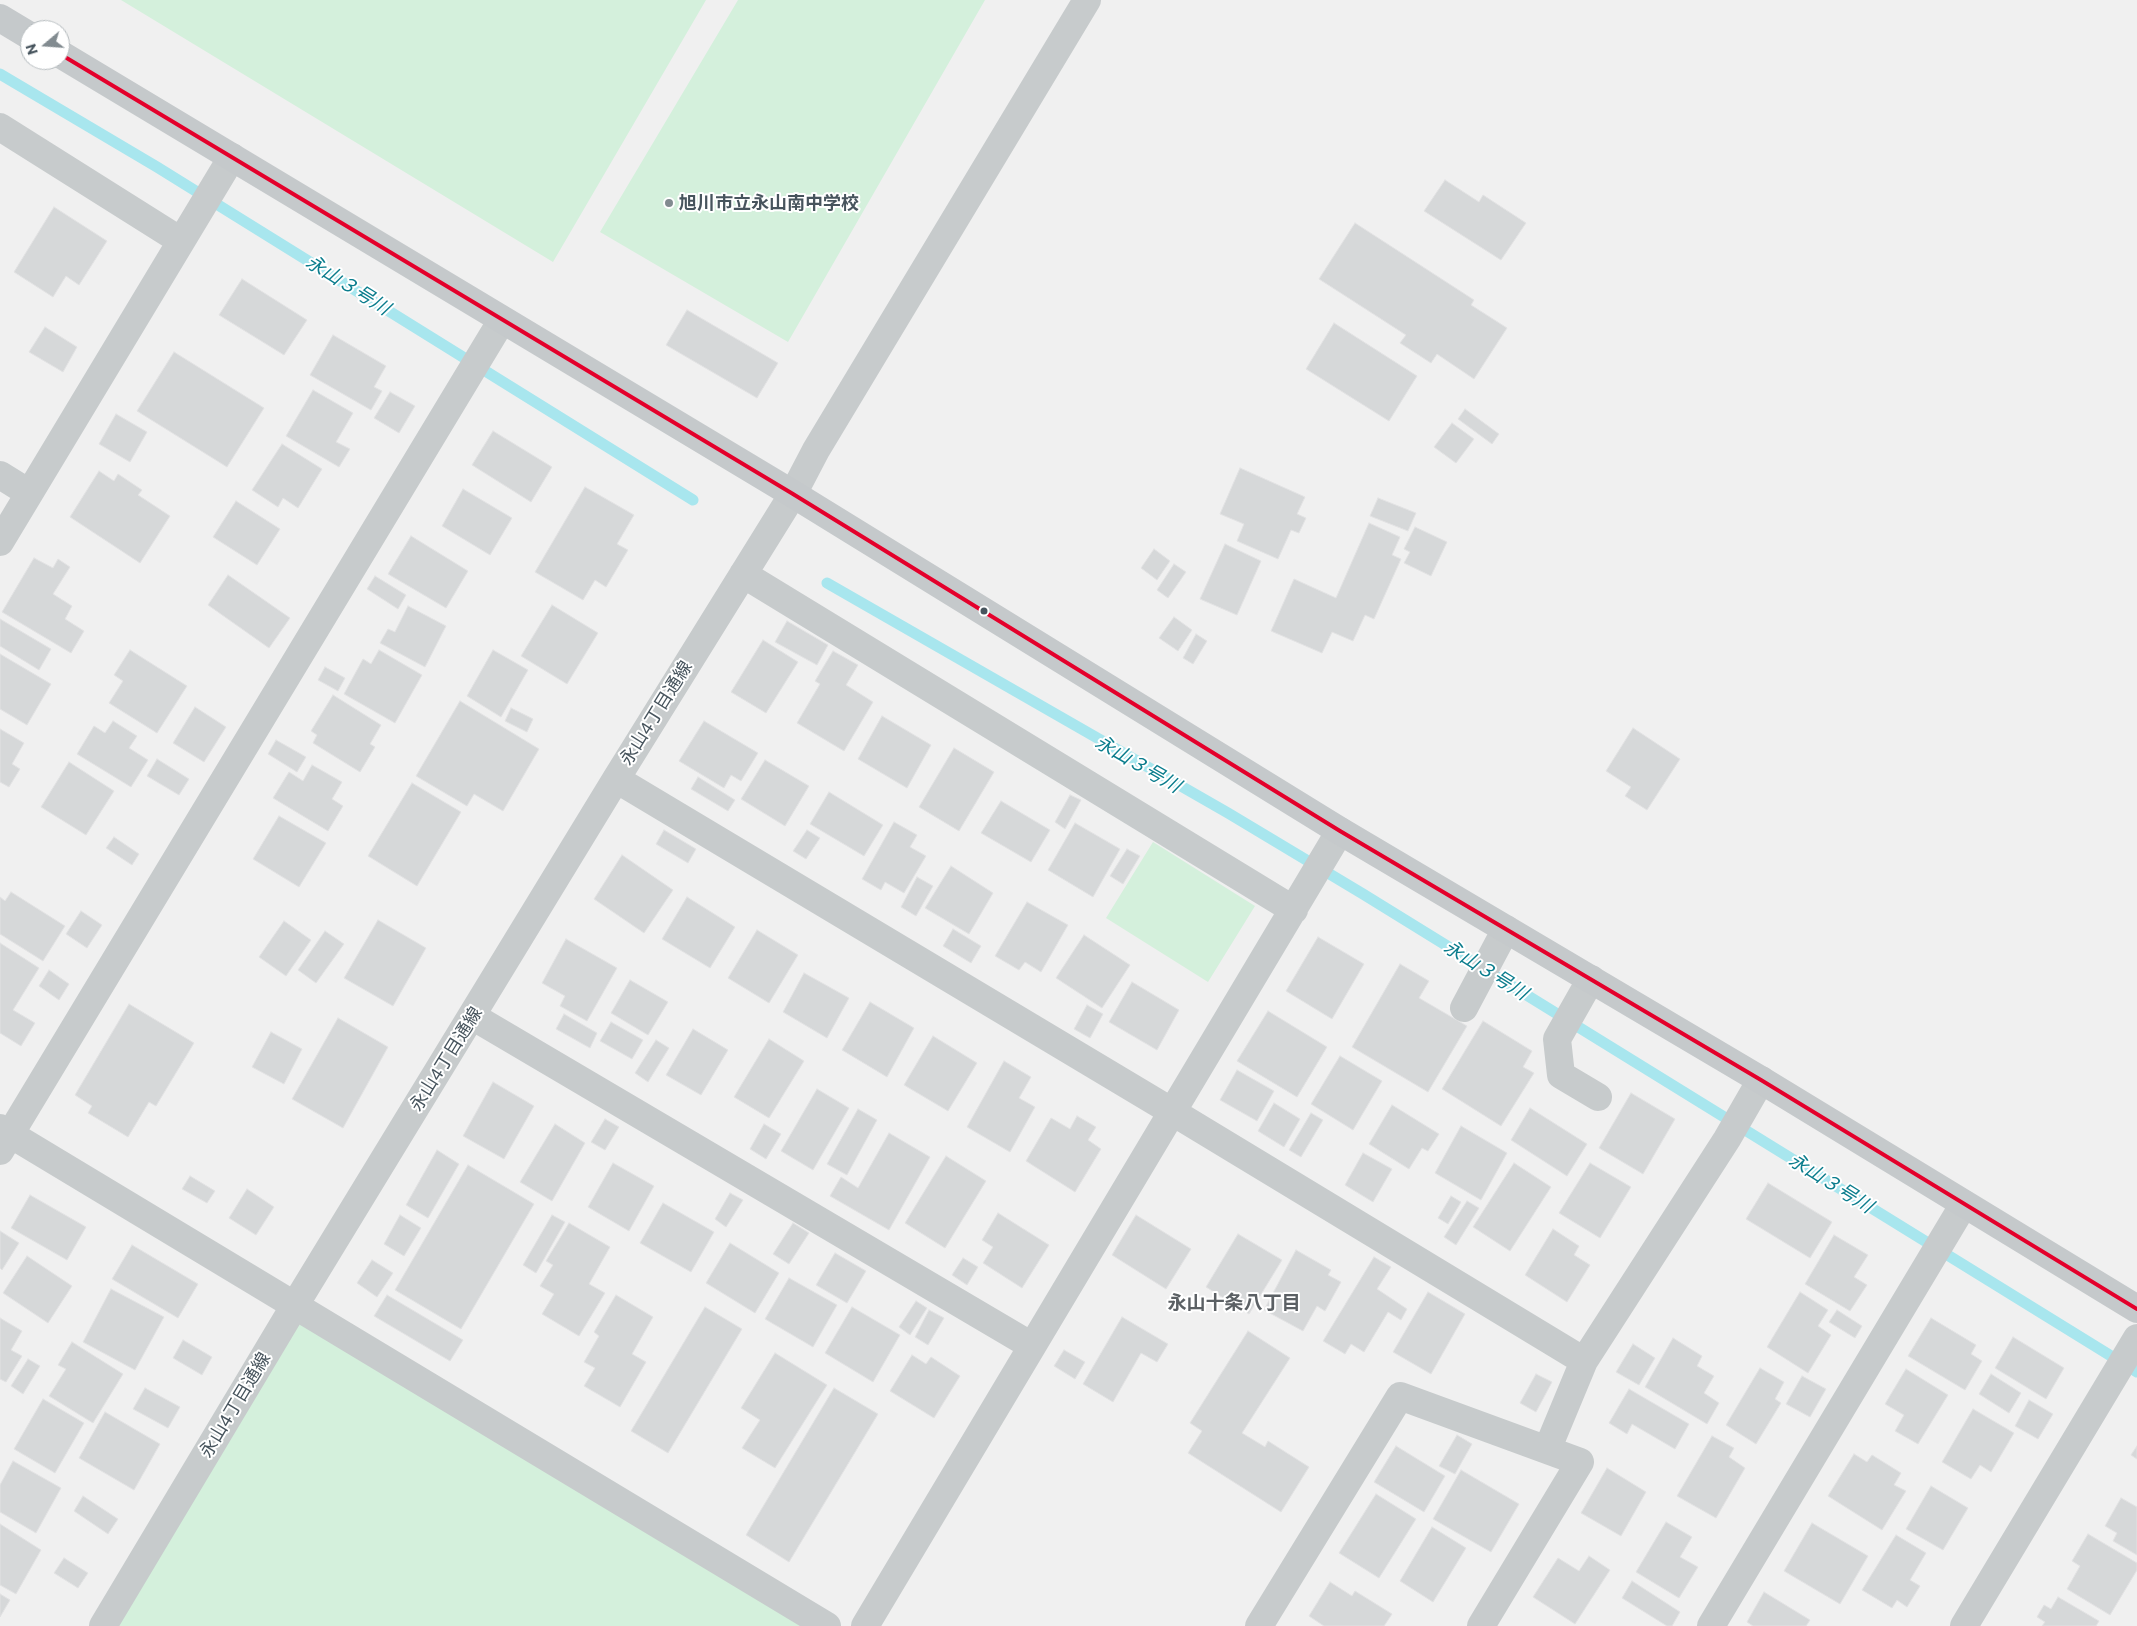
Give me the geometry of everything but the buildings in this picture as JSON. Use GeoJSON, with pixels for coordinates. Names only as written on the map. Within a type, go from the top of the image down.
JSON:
{"type":"FeatureCollection","features":[{"type":"Feature","properties":{"kind":"main road"},"geometry":{"type":"LineString","coordinates":[[0,18],[20,30]]}},
{"type":"Feature","properties":{"kind":"main road"},"geometry":{"type":"LineString","coordinates":[[70,60],[793,494],[1340,831],[1761,1080],[2137,1309]]}},
{"type":"Feature","properties":{"kind":"street","name":"永山4丁目通線"},"geometry":{"type":"LineString","coordinates":[[103,1626],[295,1305],[616,779],[793,494],[816,450],[1087,0]]}},
{"type":"Feature","properties":{"kind":"street"},"geometry":{"type":"LineString","coordinates":[[0,128],[182,241]]}},
{"type":"Feature","properties":{"kind":"street"},"geometry":{"type":"LineString","coordinates":[[0,542],[232,157]]}},
{"type":"Feature","properties":{"kind":"street"},"geometry":{"type":"LineString","coordinates":[[502,320],[4,1138],[295,1305],[827,1626]]}},
{"type":"Feature","properties":{"kind":"street"},"geometry":{"type":"LineString","coordinates":[[0,475],[29,493]]}},
{"type":"Feature","properties":{"kind":"street"},"geometry":{"type":"LineString","coordinates":[[743,574],[1300,900]]}},
{"type":"Feature","properties":{"kind":"street"},"geometry":{"type":"LineString","coordinates":[[616,779],[1584,1361]]}},
{"type":"Feature","properties":{"kind":"street"},"geometry":{"type":"LineString","coordinates":[[865,1626],[1340,831]]}},
{"type":"Feature","properties":{"kind":"street"},"geometry":{"type":"LineString","coordinates":[[1464,1008],[1506,929]]}},
{"type":"Feature","properties":{"kind":"street"},"geometry":{"type":"LineString","coordinates":[[1591,979],[1557,1040],[1561,1075],[1598,1097]]}},
{"type":"Feature","properties":{"kind":"street"},"geometry":{"type":"LineString","coordinates":[[472,1016],[1032,1346]]}},
{"type":"Feature","properties":{"kind":"street"},"geometry":{"type":"LineString","coordinates":[[1547,1450],[1584,1361],[1727,1139],[1761,1080]]}},
{"type":"Feature","properties":{"kind":"street"},"geometry":{"type":"LineString","coordinates":[[1711,1626],[1964,1204]]}},
{"type":"Feature","properties":{"kind":"street"},"geometry":{"type":"LineString","coordinates":[[1964,1626],[2136,1340]]}},
{"type":"Feature","properties":{"kind":"street"},"geometry":{"type":"LineString","coordinates":[[1259,1626],[1400,1396],[1580,1462],[1481,1626]]}},
{"type":"Feature","properties":{"kind":"green space"},"geometry":{"type":"Polygon","coordinates":[[[121,0],[706,0],[553,262],[121,0]]]}},
{"type":"Feature","properties":{"kind":"green space"},"geometry":{"type":"Polygon","coordinates":[[[738,0],[985,0],[788,342],[600,232],[738,0]]]}},
{"type":"Feature","properties":{"kind":"green space"},"geometry":{"type":"Polygon","coordinates":[[[1153,842],[1255,906],[1208,982],[1106,918],[1153,842]]]}},
{"type":"Feature","properties":{"kind":"green space"},"geometry":{"type":"Polygon","coordinates":[[[295,1305],[827,1626],[103,1626],[295,1305]]]}},
{"type":"Feature","properties":{"kind":"waterway","name":"永山３号川"},"geometry":{"type":"LineString","coordinates":[[0,74],[157,167],[693,500]]}},
{"type":"Feature","properties":{"kind":"waterway","name":"永山３号川"},"geometry":{"type":"LineString","coordinates":[[827,583],[1228,813],[1363,894],[2137,1372]]}},
{"type":"Feature","properties":{"kind":"transit line"},"geometry":{"type":"LineString","coordinates":[[70,60],[793,494],[1340,831],[1761,1080],[2137,1309]]}},
{"type":"Feature","properties":{"kind":"place","name":"旭川市立永山南中学校"},"geometry":{"type":"Point","coordinates":[669,203]}},
{"type":"Feature","properties":{"kind":"district","name":"永山十条八丁目"},"geometry":{"type":"Point","coordinates":[1234,1303]}}]}
